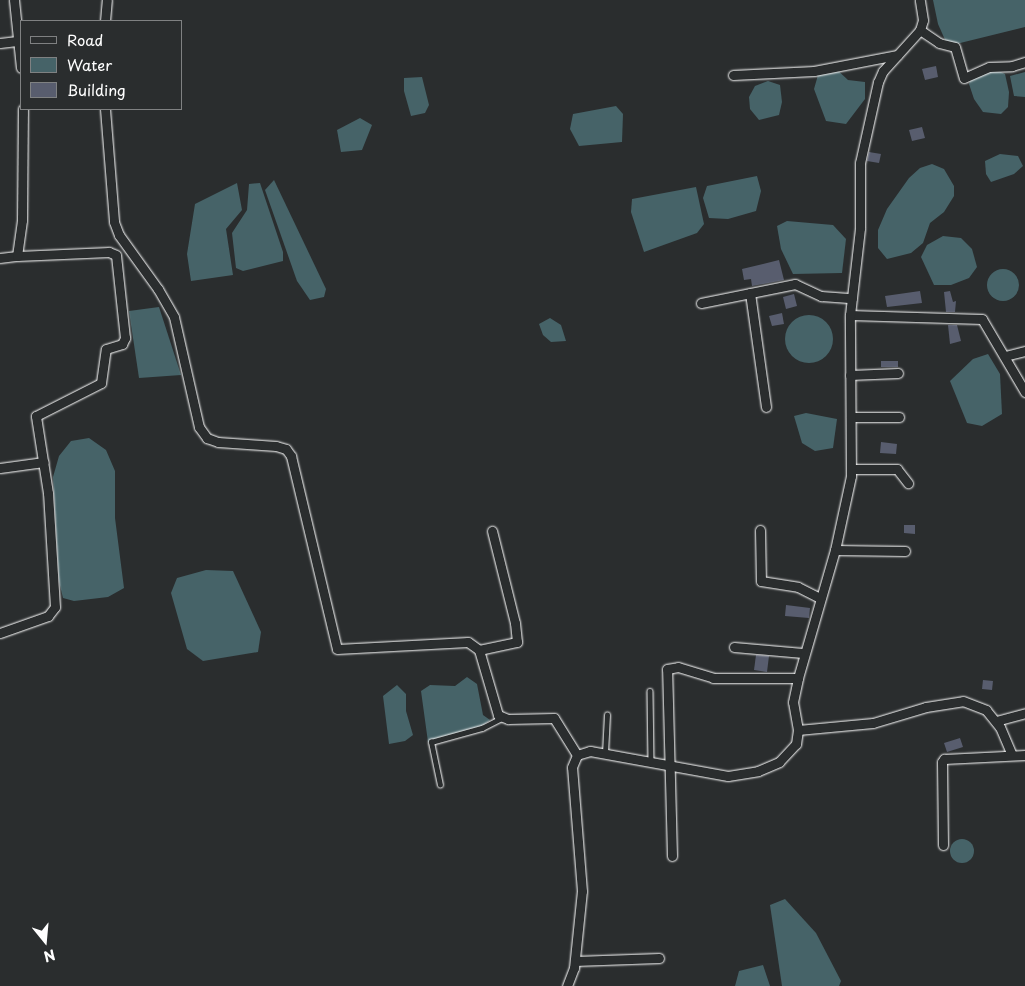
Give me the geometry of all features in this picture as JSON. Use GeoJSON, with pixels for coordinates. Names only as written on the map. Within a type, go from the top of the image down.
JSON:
{"type":"FeatureCollection","features":[{"type":"Feature","properties":{"kind":"street"},"geometry":{"type":"LineString","coordinates":[[14,0],[20,61]]}},
{"type":"Feature","properties":{"kind":"street"},"geometry":{"type":"LineString","coordinates":[[105,20],[107,0]]}},
{"type":"Feature","properties":{"kind":"street"},"geometry":{"type":"LineString","coordinates":[[567,986],[575,961],[582,878],[572,767],[577,755],[590,750],[670,764],[708,775],[728,776],[758,771],[785,757],[796,744],[798,730],[794,702],[803,653],[835,550],[852,469],[850,314],[860,228],[860,163],[878,82],[920,30],[923,20],[920,0]]}},
{"type":"Feature","properties":{"kind":"street"},"geometry":{"type":"LineString","coordinates":[[920,30],[939,43],[955,47],[964,78],[989,67],[1012,66],[1025,62]]}},
{"type":"Feature","properties":{"kind":"street"},"geometry":{"type":"LineString","coordinates":[[0,43],[17,41]]}},
{"type":"Feature","properties":{"kind":"street"},"geometry":{"type":"LineString","coordinates":[[733,75],[814,71],[898,55]]}},
{"type":"Feature","properties":{"kind":"street"},"geometry":{"type":"LineString","coordinates":[[17,256],[22,220],[23,110]]}},
{"type":"Feature","properties":{"kind":"street"},"geometry":{"type":"LineString","coordinates":[[105,110],[114,222],[174,317],[199,427],[207,438],[218,442],[276,446],[286,449],[291,456],[337,648],[468,642],[479,650],[495,710],[502,718],[554,718],[577,755]]}},
{"type":"Feature","properties":{"kind":"street"},"geometry":{"type":"LineString","coordinates":[[0,258],[109,252],[118,259],[125,341],[106,349],[101,384],[36,416],[44,462],[55,606],[48,616],[0,633]]}},
{"type":"Feature","properties":{"kind":"street"},"geometry":{"type":"LineString","coordinates":[[701,303],[795,284],[821,296],[852,298]]}},
{"type":"Feature","properties":{"kind":"street"},"geometry":{"type":"LineString","coordinates":[[750,293],[766,407]]}},
{"type":"Feature","properties":{"kind":"street"},"geometry":{"type":"LineString","coordinates":[[850,314],[982,319],[1025,392]]}},
{"type":"Feature","properties":{"kind":"street"},"geometry":{"type":"LineString","coordinates":[[1005,356],[1025,351]]}},
{"type":"Feature","properties":{"kind":"street"},"geometry":{"type":"LineString","coordinates":[[850,375],[898,373]]}},
{"type":"Feature","properties":{"kind":"street"},"geometry":{"type":"LineString","coordinates":[[851,417],[899,417]]}},
{"type":"Feature","properties":{"kind":"street"},"geometry":{"type":"LineString","coordinates":[[0,468],[44,462]]}},
{"type":"Feature","properties":{"kind":"street"},"geometry":{"type":"LineString","coordinates":[[852,469],[897,469],[908,484]]}},
{"type":"Feature","properties":{"kind":"street"},"geometry":{"type":"LineString","coordinates":[[760,530],[761,581],[798,587],[820,598]]}},
{"type":"Feature","properties":{"kind":"street"},"geometry":{"type":"LineString","coordinates":[[479,650],[513,644],[518,638],[492,531]]}},
{"type":"Feature","properties":{"kind":"street"},"geometry":{"type":"LineString","coordinates":[[835,550],[905,551]]}},
{"type":"Feature","properties":{"kind":"street"},"geometry":{"type":"LineString","coordinates":[[734,647],[803,653]]}},
{"type":"Feature","properties":{"kind":"street"},"geometry":{"type":"LineString","coordinates":[[672,856],[667,669],[678,666],[713,678],[798,678]]}},
{"type":"Feature","properties":{"kind":"street"},"geometry":{"type":"LineString","coordinates":[[798,730],[873,723],[926,706],[963,701],[986,710],[996,721],[1012,755]]}},
{"type":"Feature","properties":{"kind":"street"},"geometry":{"type":"LineString","coordinates":[[996,721],[1025,713]]}},
{"type":"Feature","properties":{"kind":"street"},"geometry":{"type":"LineString","coordinates":[[943,845],[942,762],[948,757],[1025,755]]}},
{"type":"Feature","properties":{"kind":"street"},"geometry":{"type":"LineString","coordinates":[[575,961],[659,958]]}},
{"type":"Feature","properties":{"kind":"lane"},"geometry":{"type":"LineString","coordinates":[[650,691],[651,760]]}},
{"type":"Feature","properties":{"kind":"lane"},"geometry":{"type":"LineString","coordinates":[[605,753],[607,715]]}},
{"type":"Feature","properties":{"kind":"lane"},"geometry":{"type":"LineString","coordinates":[[440,785],[431,742],[482,728],[502,718]]}},
{"type":"Feature","properties":{"kind":"water"},"geometry":{"type":"Polygon","coordinates":[[[933,0],[1025,0],[1025,27],[952,45],[946,42],[938,24],[933,0]]]}},
{"type":"Feature","properties":{"kind":"water"},"geometry":{"type":"Polygon","coordinates":[[[834,67],[848,80],[865,82],[865,99],[846,124],[826,121],[814,89],[818,75],[834,67]]]}},
{"type":"Feature","properties":{"kind":"water"},"geometry":{"type":"Polygon","coordinates":[[[990,67],[1005,74],[1009,92],[1008,107],[1001,114],[983,112],[974,99],[969,84],[973,74],[990,67]]]}},
{"type":"Feature","properties":{"kind":"water"},"geometry":{"type":"Polygon","coordinates":[[[1025,72],[1025,97],[1014,96],[1010,76],[1025,72]]]}},
{"type":"Feature","properties":{"kind":"water"},"geometry":{"type":"Polygon","coordinates":[[[422,77],[429,105],[425,113],[411,116],[404,91],[404,78],[422,77]]]}},
{"type":"Feature","properties":{"kind":"water"},"geometry":{"type":"Polygon","coordinates":[[[768,81],[780,85],[782,102],[779,115],[759,120],[750,109],[749,97],[755,86],[768,81]]]}},
{"type":"Feature","properties":{"kind":"water"},"geometry":{"type":"Polygon","coordinates":[[[616,106],[623,114],[622,142],[579,146],[570,129],[573,114],[616,106]]]}},
{"type":"Feature","properties":{"kind":"water"},"geometry":{"type":"Polygon","coordinates":[[[360,118],[372,125],[362,150],[341,152],[337,130],[360,118]]]}},
{"type":"Feature","properties":{"kind":"water"},"geometry":{"type":"Polygon","coordinates":[[[1000,154],[1018,156],[1023,166],[1014,174],[991,182],[986,174],[985,161],[1000,154]]]}},
{"type":"Feature","properties":{"kind":"water"},"geometry":{"type":"Polygon","coordinates":[[[932,164],[944,169],[954,186],[954,196],[944,212],[930,223],[923,243],[911,253],[887,259],[878,248],[878,230],[887,209],[909,178],[920,168],[932,164]]]}},
{"type":"Feature","properties":{"kind":"water"},"geometry":{"type":"Polygon","coordinates":[[[757,176],[761,191],[756,211],[728,219],[709,218],[703,198],[707,186],[757,176]]]}},
{"type":"Feature","properties":{"kind":"water"},"geometry":{"type":"Polygon","coordinates":[[[274,180],[326,289],[324,297],[310,300],[297,281],[265,190],[274,180]]]}},
{"type":"Feature","properties":{"kind":"water"},"geometry":{"type":"Polygon","coordinates":[[[237,183],[242,210],[226,229],[233,275],[191,281],[187,254],[195,204],[237,183]]]}},
{"type":"Feature","properties":{"kind":"water"},"geometry":{"type":"Polygon","coordinates":[[[260,183],[283,252],[283,261],[243,271],[236,268],[232,233],[247,210],[249,184],[260,183]]]}},
{"type":"Feature","properties":{"kind":"water"},"geometry":{"type":"Polygon","coordinates":[[[696,187],[704,224],[697,233],[644,252],[631,212],[632,199],[696,187]]]}},
{"type":"Feature","properties":{"kind":"water"},"geometry":{"type":"Polygon","coordinates":[[[787,221],[833,225],[846,239],[842,273],[793,274],[781,249],[777,226],[787,221]]]}},
{"type":"Feature","properties":{"kind":"water"},"geometry":{"type":"Polygon","coordinates":[[[943,236],[961,238],[972,249],[977,267],[969,278],[951,285],[934,285],[921,257],[927,245],[943,236]]]}},
{"type":"Feature","properties":{"kind":"water"},"geometry":{"type":"Polygon","coordinates":[[[1003,269],[1009,270],[1014,274],[1018,279],[1018,291],[1014,296],[1009,300],[1003,301],[997,300],[992,296],[988,291],[987,285],[988,279],[992,274],[997,270],[1003,269]]]}},
{"type":"Feature","properties":{"kind":"water"},"geometry":{"type":"Polygon","coordinates":[[[159,307],[181,375],[139,378],[129,311],[159,307]]]}},
{"type":"Feature","properties":{"kind":"water"},"geometry":{"type":"Polygon","coordinates":[[[804,315],[814,315],[826,322],[833,334],[833,344],[826,356],[814,363],[804,363],[796,359],[789,352],[785,344],[785,334],[789,326],[796,319],[804,315]]]}},
{"type":"Feature","properties":{"kind":"water"},"geometry":{"type":"Polygon","coordinates":[[[550,318],[561,325],[566,341],[551,342],[543,335],[539,324],[550,318]]]}},
{"type":"Feature","properties":{"kind":"water"},"geometry":{"type":"Polygon","coordinates":[[[988,354],[1000,374],[1002,414],[982,426],[967,423],[950,381],[973,359],[988,354]]]}},
{"type":"Feature","properties":{"kind":"water"},"geometry":{"type":"Polygon","coordinates":[[[806,413],[837,419],[833,448],[815,451],[802,443],[794,416],[806,413]]]}},
{"type":"Feature","properties":{"kind":"water"},"geometry":{"type":"Polygon","coordinates":[[[89,438],[106,450],[115,471],[115,518],[124,588],[108,597],[74,601],[63,598],[59,581],[53,477],[59,456],[71,441],[89,438]]]}},
{"type":"Feature","properties":{"kind":"water"},"geometry":{"type":"Polygon","coordinates":[[[206,570],[233,571],[261,632],[258,652],[203,661],[187,649],[171,593],[177,578],[206,570]]]}},
{"type":"Feature","properties":{"kind":"water"},"geometry":{"type":"Polygon","coordinates":[[[467,677],[477,684],[483,715],[490,720],[475,731],[442,742],[428,742],[421,691],[430,685],[455,686],[467,677]]]}},
{"type":"Feature","properties":{"kind":"water"},"geometry":{"type":"Polygon","coordinates":[[[397,685],[406,694],[406,711],[413,735],[405,741],[389,744],[383,696],[397,685]]]}},
{"type":"Feature","properties":{"kind":"water"},"geometry":{"type":"Polygon","coordinates":[[[962,839],[967,840],[973,846],[973,856],[967,862],[962,863],[957,862],[951,856],[950,851],[951,846],[957,840],[962,839]]]}},
{"type":"Feature","properties":{"kind":"water"},"geometry":{"type":"Polygon","coordinates":[[[785,899],[816,933],[841,981],[839,986],[782,986],[770,905],[785,899]]]}},
{"type":"Feature","properties":{"kind":"water"},"geometry":{"type":"Polygon","coordinates":[[[763,965],[770,986],[735,986],[739,971],[763,965]]]}},
{"type":"Feature","properties":{"kind":"building"},"geometry":{"type":"Polygon","coordinates":[[[936,66],[938,77],[925,80],[922,69],[936,66]]]}},
{"type":"Feature","properties":{"kind":"building"},"geometry":{"type":"Polygon","coordinates":[[[922,127],[925,138],[912,141],[909,130],[922,127]]]}},
{"type":"Feature","properties":{"kind":"building"},"geometry":{"type":"Polygon","coordinates":[[[869,152],[881,154],[879,163],[867,161],[869,152]]]}},
{"type":"Feature","properties":{"kind":"building"},"geometry":{"type":"Polygon","coordinates":[[[779,260],[784,280],[752,286],[751,279],[744,280],[742,269],[779,260]]]}},
{"type":"Feature","properties":{"kind":"building"},"geometry":{"type":"Polygon","coordinates":[[[920,291],[922,303],[887,307],[885,296],[920,291]]]}},
{"type":"Feature","properties":{"kind":"building"},"geometry":{"type":"Polygon","coordinates":[[[950,291],[953,302],[956,301],[955,312],[946,312],[944,292],[950,291]]]}},
{"type":"Feature","properties":{"kind":"building"},"geometry":{"type":"Polygon","coordinates":[[[794,294],[797,306],[786,309],[783,297],[794,294]]]}},
{"type":"Feature","properties":{"kind":"building"},"geometry":{"type":"Polygon","coordinates":[[[782,313],[784,324],[772,326],[769,316],[782,313]]]}},
{"type":"Feature","properties":{"kind":"building"},"geometry":{"type":"Polygon","coordinates":[[[948,325],[957,325],[961,341],[950,344],[948,325]]]}},
{"type":"Feature","properties":{"kind":"building"},"geometry":{"type":"Polygon","coordinates":[[[881,361],[898,361],[898,367],[881,367],[881,361]]]}},
{"type":"Feature","properties":{"kind":"building"},"geometry":{"type":"Polygon","coordinates":[[[881,442],[897,444],[896,454],[880,453],[881,442]]]}},
{"type":"Feature","properties":{"kind":"building"},"geometry":{"type":"Polygon","coordinates":[[[904,525],[915,525],[915,534],[904,533],[904,525]]]}},
{"type":"Feature","properties":{"kind":"building"},"geometry":{"type":"Polygon","coordinates":[[[786,605],[810,608],[809,618],[785,616],[786,605]]]}},
{"type":"Feature","properties":{"kind":"building"},"geometry":{"type":"Polygon","coordinates":[[[756,655],[769,656],[767,672],[754,670],[756,655]]]}},
{"type":"Feature","properties":{"kind":"building"},"geometry":{"type":"Polygon","coordinates":[[[983,680],[993,681],[992,690],[982,689],[983,680]]]}},
{"type":"Feature","properties":{"kind":"building"},"geometry":{"type":"Polygon","coordinates":[[[960,738],[963,747],[947,752],[944,743],[960,738]]]}}]}
